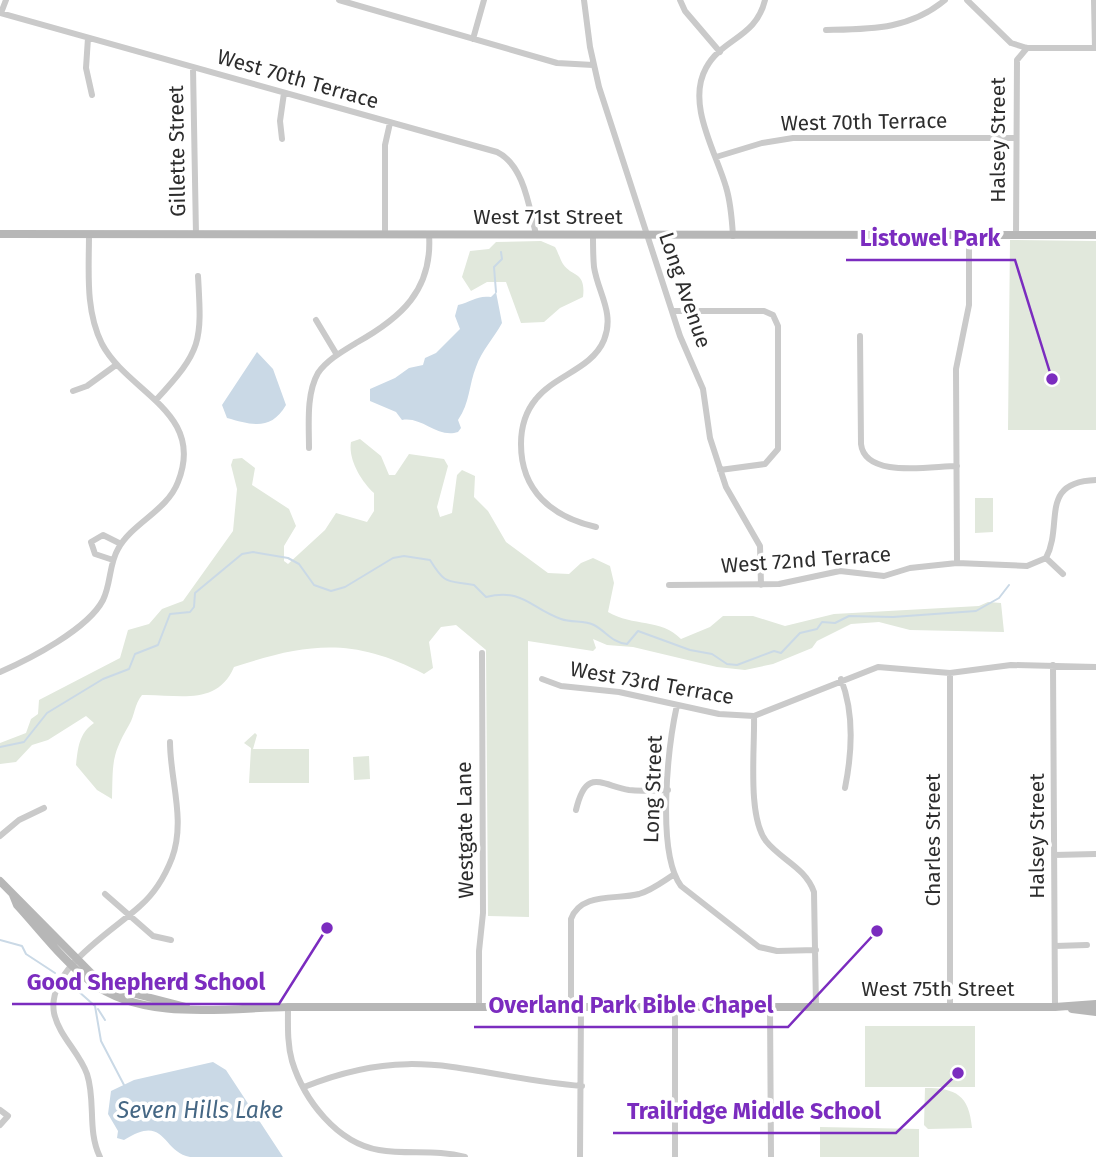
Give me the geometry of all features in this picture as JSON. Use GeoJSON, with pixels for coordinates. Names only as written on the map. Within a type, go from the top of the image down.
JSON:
{"type":"FeatureCollection","features":[{"type":"Feature","properties":{"kind":"main road","name":"West 71st Street"},"geometry":{"type":"LineString","coordinates":[[0,234],[1096,235]]}},
{"type":"Feature","properties":{"kind":"main road","name":"West 75th Street"},"geometry":{"type":"LineString","coordinates":[[0,881],[18,905],[101,988],[131,1002],[171,1010],[571,1006],[1055,1007],[1096,1004]]}},
{"type":"Feature","properties":{"kind":"main road","name":"West 75th Street"},"geometry":{"type":"LineString","coordinates":[[1055,1007],[1096,1012]]}},
{"type":"Feature","properties":{"kind":"street"},"geometry":{"type":"LineString","coordinates":[[1,13],[6,0]]}},
{"type":"Feature","properties":{"kind":"street"},"geometry":{"type":"LineString","coordinates":[[339,0],[565,65],[593,65]]}},
{"type":"Feature","properties":{"kind":"street"},"geometry":{"type":"LineString","coordinates":[[372,9],[375,0]]}},
{"type":"Feature","properties":{"kind":"street"},"geometry":{"type":"LineString","coordinates":[[473,39],[484,0]]}},
{"type":"Feature","properties":{"kind":"street","name":"Long Avenue"},"geometry":{"type":"LineString","coordinates":[[584,0],[593,65],[646,236],[703,390],[710,438],[720,470],[731,499],[760,545],[761,585]]}},
{"type":"Feature","properties":{"kind":"street"},"geometry":{"type":"LineString","coordinates":[[681,0],[685,11],[720,52]]}},
{"type":"Feature","properties":{"kind":"street"},"geometry":{"type":"LineString","coordinates":[[733,236],[730,206],[699,95],[707,66],[754,25],[765,0]]}},
{"type":"Feature","properties":{"kind":"street"},"geometry":{"type":"LineString","coordinates":[[826,30],[898,26],[923,16],[945,0]]}},
{"type":"Feature","properties":{"kind":"street"},"geometry":{"type":"LineString","coordinates":[[967,0],[1011,43],[1017,60]]}},
{"type":"Feature","properties":{"kind":"street"},"geometry":{"type":"LineString","coordinates":[[1011,43],[1027,48],[1095,48],[1094,0]]}},
{"type":"Feature","properties":{"kind":"street","name":"West 70th Terrace"},"geometry":{"type":"LineString","coordinates":[[1,13],[507,157],[516,170],[536,234]]}},
{"type":"Feature","properties":{"kind":"street"},"geometry":{"type":"LineString","coordinates":[[88,38],[86,68],[92,95]]}},
{"type":"Feature","properties":{"kind":"street","name":"Halsey Street"},"geometry":{"type":"LineString","coordinates":[[1016,236],[1017,60],[1027,48]]}},
{"type":"Feature","properties":{"kind":"street","name":"Gillette Street"},"geometry":{"type":"LineString","coordinates":[[193,68],[195,234]]}},
{"type":"Feature","properties":{"kind":"street"},"geometry":{"type":"LineString","coordinates":[[282,139],[280,121],[284,93]]}},
{"type":"Feature","properties":{"kind":"street"},"geometry":{"type":"LineString","coordinates":[[385,234],[385,145],[390,123]]}},
{"type":"Feature","properties":{"kind":"street","name":"West 70th Terrace"},"geometry":{"type":"LineString","coordinates":[[716,157],[762,142],[793,138],[1015,138]]}},
{"type":"Feature","properties":{"kind":"street"},"geometry":{"type":"LineString","coordinates":[[0,671],[46,648],[82,623],[101,603],[113,561],[121,544],[169,497],[180,475],[183,452],[178,428],[169,412],[116,365],[102,343],[91,309],[89,234]]}},
{"type":"Feature","properties":{"kind":"street"},"geometry":{"type":"LineString","coordinates":[[309,448],[314,385],[319,372],[337,355],[390,323],[406,307],[429,265],[429,234]]}},
{"type":"Feature","properties":{"kind":"street"},"geometry":{"type":"LineString","coordinates":[[593,235],[594,268],[609,312],[605,338],[596,355],[535,399],[521,432],[521,456],[530,486],[543,503],[559,516],[596,527]]}},
{"type":"Feature","properties":{"kind":"street"},"geometry":{"type":"LineString","coordinates":[[957,563],[956,369],[969,305],[969,236]]}},
{"type":"Feature","properties":{"kind":"street"},"geometry":{"type":"LineString","coordinates":[[156,400],[183,371],[198,344],[202,328],[198,276]]}},
{"type":"Feature","properties":{"kind":"street"},"geometry":{"type":"LineString","coordinates":[[672,311],[764,311],[773,315],[778,326],[778,449],[769,462],[720,470]]}},
{"type":"Feature","properties":{"kind":"street"},"geometry":{"type":"LineString","coordinates":[[316,320],[337,355]]}},
{"type":"Feature","properties":{"kind":"street"},"geometry":{"type":"LineString","coordinates":[[860,336],[861,444],[865,457],[877,466],[957,466]]}},
{"type":"Feature","properties":{"kind":"street"},"geometry":{"type":"LineString","coordinates":[[73,391],[86,386],[116,365]]}},
{"type":"Feature","properties":{"kind":"street"},"geometry":{"type":"LineString","coordinates":[[1062,574],[1046,558],[1053,541],[1054,512],[1060,495],[1079,482],[1096,480]]}},
{"type":"Feature","properties":{"kind":"street"},"geometry":{"type":"LineString","coordinates":[[113,561],[95,554],[91,542],[99,535],[121,544]]}},
{"type":"Feature","properties":{"kind":"street","name":"West 72nd Terrace"},"geometry":{"type":"LineString","coordinates":[[670,585],[779,584],[847,570],[884,576],[910,568],[957,563],[1027,566],[1046,558]]}},
{"type":"Feature","properties":{"kind":"street","name":"Westgate Lane"},"geometry":{"type":"LineString","coordinates":[[479,1007],[479,951],[484,914],[482,653]]}},
{"type":"Feature","properties":{"kind":"street","name":"West 73rd Terrace"},"geometry":{"type":"LineString","coordinates":[[542,679],[561,686],[619,692],[726,715],[754,716],[782,708],[841,680],[878,667],[950,673],[1011,666],[1096,667]]}},
{"type":"Feature","properties":{"kind":"street","name":"Halsey Street"},"geometry":{"type":"LineString","coordinates":[[1053,666],[1055,1007]]}},
{"type":"Feature","properties":{"kind":"street","name":"Charles Street"},"geometry":{"type":"LineString","coordinates":[[950,673],[950,1007]]}},
{"type":"Feature","properties":{"kind":"street"},"geometry":{"type":"LineString","coordinates":[[841,680],[849,703],[849,764],[845,788]]}},
{"type":"Feature","properties":{"kind":"street","name":"Long Street"},"geometry":{"type":"LineString","coordinates":[[673,875],[668,851],[668,755],[677,705]]}},
{"type":"Feature","properties":{"kind":"street"},"geometry":{"type":"LineString","coordinates":[[754,716],[758,825],[767,842],[811,883],[815,900],[816,1007]]}},
{"type":"Feature","properties":{"kind":"street"},"geometry":{"type":"LineString","coordinates":[[100,1157],[94,1141],[92,1096],[86,1071],[55,1016],[58,987],[75,963],[154,891],[173,854],[178,824],[170,742]]}},
{"type":"Feature","properties":{"kind":"street"},"geometry":{"type":"LineString","coordinates":[[576,810],[581,792],[594,782],[604,781],[632,790],[668,790]]}},
{"type":"Feature","properties":{"kind":"street"},"geometry":{"type":"LineString","coordinates":[[0,836],[19,820],[44,808]]}},
{"type":"Feature","properties":{"kind":"street"},"geometry":{"type":"LineString","coordinates":[[1054,855],[1096,854]]}},
{"type":"Feature","properties":{"kind":"street"},"geometry":{"type":"LineString","coordinates":[[571,1006],[571,919],[574,911],[585,902],[642,893],[673,875],[681,886],[759,947],[778,951],[816,950]]}},
{"type":"Feature","properties":{"kind":"street"},"geometry":{"type":"LineString","coordinates":[[105,894],[153,936],[172,940]]}},
{"type":"Feature","properties":{"kind":"street"},"geometry":{"type":"LineString","coordinates":[[1055,946],[1087,945]]}},
{"type":"Feature","properties":{"kind":"street"},"geometry":{"type":"LineString","coordinates":[[580,1157],[581,1006]]}},
{"type":"Feature","properties":{"kind":"street"},"geometry":{"type":"LineString","coordinates":[[675,1006],[675,1157]]}},
{"type":"Feature","properties":{"kind":"street"},"geometry":{"type":"LineString","coordinates":[[288,1007],[289,1047],[304,1087],[331,1124],[363,1145],[379,1150],[438,1151],[465,1157]]}},
{"type":"Feature","properties":{"kind":"street"},"geometry":{"type":"LineString","coordinates":[[770,1007],[771,1157]]}},
{"type":"Feature","properties":{"kind":"street"},"geometry":{"type":"LineString","coordinates":[[304,1087],[365,1066],[400,1063],[467,1067],[582,1086]]}},
{"type":"Feature","properties":{"kind":"street"},"geometry":{"type":"LineString","coordinates":[[0,1110],[8,1116],[0,1125]]}},
{"type":"Feature","properties":{"kind":"shaded area"},"geometry":{"type":"Polygon","coordinates":[[[1010,240],[1096,241],[1096,430],[1008,430],[1010,240]]]}},
{"type":"Feature","properties":{"kind":"shaded area"},"geometry":{"type":"Polygon","coordinates":[[[541,241],[555,247],[563,264],[583,283],[583,297],[560,308],[544,322],[521,323],[506,282],[487,282],[471,291],[462,277],[470,251],[489,249],[496,242],[541,241]]]}},
{"type":"Feature","properties":{"kind":"shaded area"},"geometry":{"type":"Polygon","coordinates":[[[360,439],[381,456],[389,475],[395,475],[409,454],[444,459],[448,466],[437,507],[440,517],[452,513],[457,475],[462,470],[475,476],[474,497],[488,511],[506,542],[548,573],[569,574],[581,563],[593,558],[610,566],[614,583],[608,612],[627,620],[665,628],[681,639],[710,627],[723,616],[753,616],[785,626],[834,614],[979,606],[988,602],[1001,603],[1004,632],[910,630],[879,622],[851,624],[817,641],[812,648],[773,664],[745,670],[717,667],[633,647],[607,645],[593,639],[596,648],[593,651],[528,641],[529,917],[488,916],[486,650],[456,625],[441,627],[429,642],[433,668],[424,674],[375,654],[352,649],[308,649],[234,667],[227,680],[207,693],[195,696],[142,695],[116,753],[112,799],[97,790],[76,765],[82,736],[94,723],[86,716],[48,740],[32,745],[16,762],[0,764],[0,743],[26,733],[31,719],[38,714],[39,700],[120,658],[128,630],[149,624],[162,609],[183,601],[233,531],[237,489],[231,465],[233,459],[242,458],[255,468],[252,485],[289,509],[296,526],[284,546],[284,561],[288,564],[325,530],[336,513],[367,522],[374,511],[374,493],[360,476],[351,455],[351,442],[360,439]]]}},
{"type":"Feature","properties":{"kind":"shaded area"},"geometry":{"type":"Polygon","coordinates":[[[975,498],[993,498],[993,532],[975,533],[975,498]]]}},
{"type":"Feature","properties":{"kind":"shaded area"},"geometry":{"type":"Polygon","coordinates":[[[255,733],[257,735],[253,749],[309,749],[309,783],[249,783],[251,748],[244,743],[255,733]]]}},
{"type":"Feature","properties":{"kind":"shaded area"},"geometry":{"type":"Polygon","coordinates":[[[369,756],[370,779],[354,780],[353,757],[369,756]]]}},
{"type":"Feature","properties":{"kind":"shaded area"},"geometry":{"type":"Polygon","coordinates":[[[865,1026],[975,1026],[975,1087],[865,1087],[865,1026]]]}},
{"type":"Feature","properties":{"kind":"shaded area"},"geometry":{"type":"Polygon","coordinates":[[[925,1088],[945,1090],[959,1096],[968,1108],[972,1128],[928,1129],[924,1125],[925,1088]]]}},
{"type":"Feature","properties":{"kind":"shaded area"},"geometry":{"type":"Polygon","coordinates":[[[820,1127],[919,1129],[919,1157],[820,1157],[820,1127]]]}},
{"type":"Feature","properties":{"kind":"water"},"geometry":{"type":"Polygon","coordinates":[[[496,292],[502,323],[476,367],[465,407],[458,420],[461,428],[458,432],[444,433],[416,421],[402,420],[396,412],[370,401],[370,389],[395,378],[409,368],[423,365],[425,358],[436,353],[460,329],[455,316],[458,305],[491,297],[496,292]]]}},
{"type":"Feature","properties":{"kind":"water"},"geometry":{"type":"Polygon","coordinates":[[[257,352],[273,369],[286,405],[274,419],[260,424],[227,418],[222,405],[257,352]]]}},
{"type":"Feature","properties":{"kind":"water","name":"Seven Hills Lake"},"geometry":{"type":"Polygon","coordinates":[[[213,1062],[226,1070],[283,1157],[190,1157],[173,1148],[156,1132],[148,1130],[124,1140],[117,1138],[118,1131],[108,1114],[111,1091],[134,1080],[213,1062]]]}},
{"type":"Feature","properties":{"kind":"waterway"},"geometry":{"type":"LineString","coordinates":[[496,292],[494,267],[502,259],[501,252]]}},
{"type":"Feature","properties":{"kind":"waterway"},"geometry":{"type":"LineString","coordinates":[[0,747],[24,742],[47,713],[103,679],[129,669],[135,654],[158,645],[170,614],[190,612],[194,607],[195,593],[242,554],[253,552],[288,558],[299,564],[314,585],[331,591],[345,587],[393,558],[404,556],[430,560],[444,578],[474,585],[486,597],[518,597],[550,615],[594,625],[622,643],[627,644],[638,631],[690,650],[712,654],[727,664],[737,665],[774,651],[781,653],[800,633],[817,629],[822,622],[835,623],[849,616],[893,617],[976,611],[999,598],[1009,585]]}},
{"type":"Feature","properties":{"kind":"waterway"},"geometry":{"type":"LineString","coordinates":[[0,940],[22,946],[26,954],[55,973]]}},
{"type":"Feature","properties":{"kind":"waterway"},"geometry":{"type":"LineString","coordinates":[[69,983],[95,1006],[101,1041],[124,1085]]}},
{"type":"Feature","properties":{"kind":"waterway"},"geometry":{"type":"LineString","coordinates":[[98,1009],[105,1020]]}},
{"type":"Feature","properties":{"kind":"place","name":"Listowel Park"},"geometry":{"type":"Point","coordinates":[1052,379]}},
{"type":"Feature","properties":{"kind":"place","name":"Good Shepherd School"},"geometry":{"type":"Point","coordinates":[327,928]}},
{"type":"Feature","properties":{"kind":"place","name":"Overland Park Bible Chapel"},"geometry":{"type":"Point","coordinates":[877,931]}},
{"type":"Feature","properties":{"kind":"place","name":"Trailridge Middle School"},"geometry":{"type":"Point","coordinates":[958,1073]}}]}
